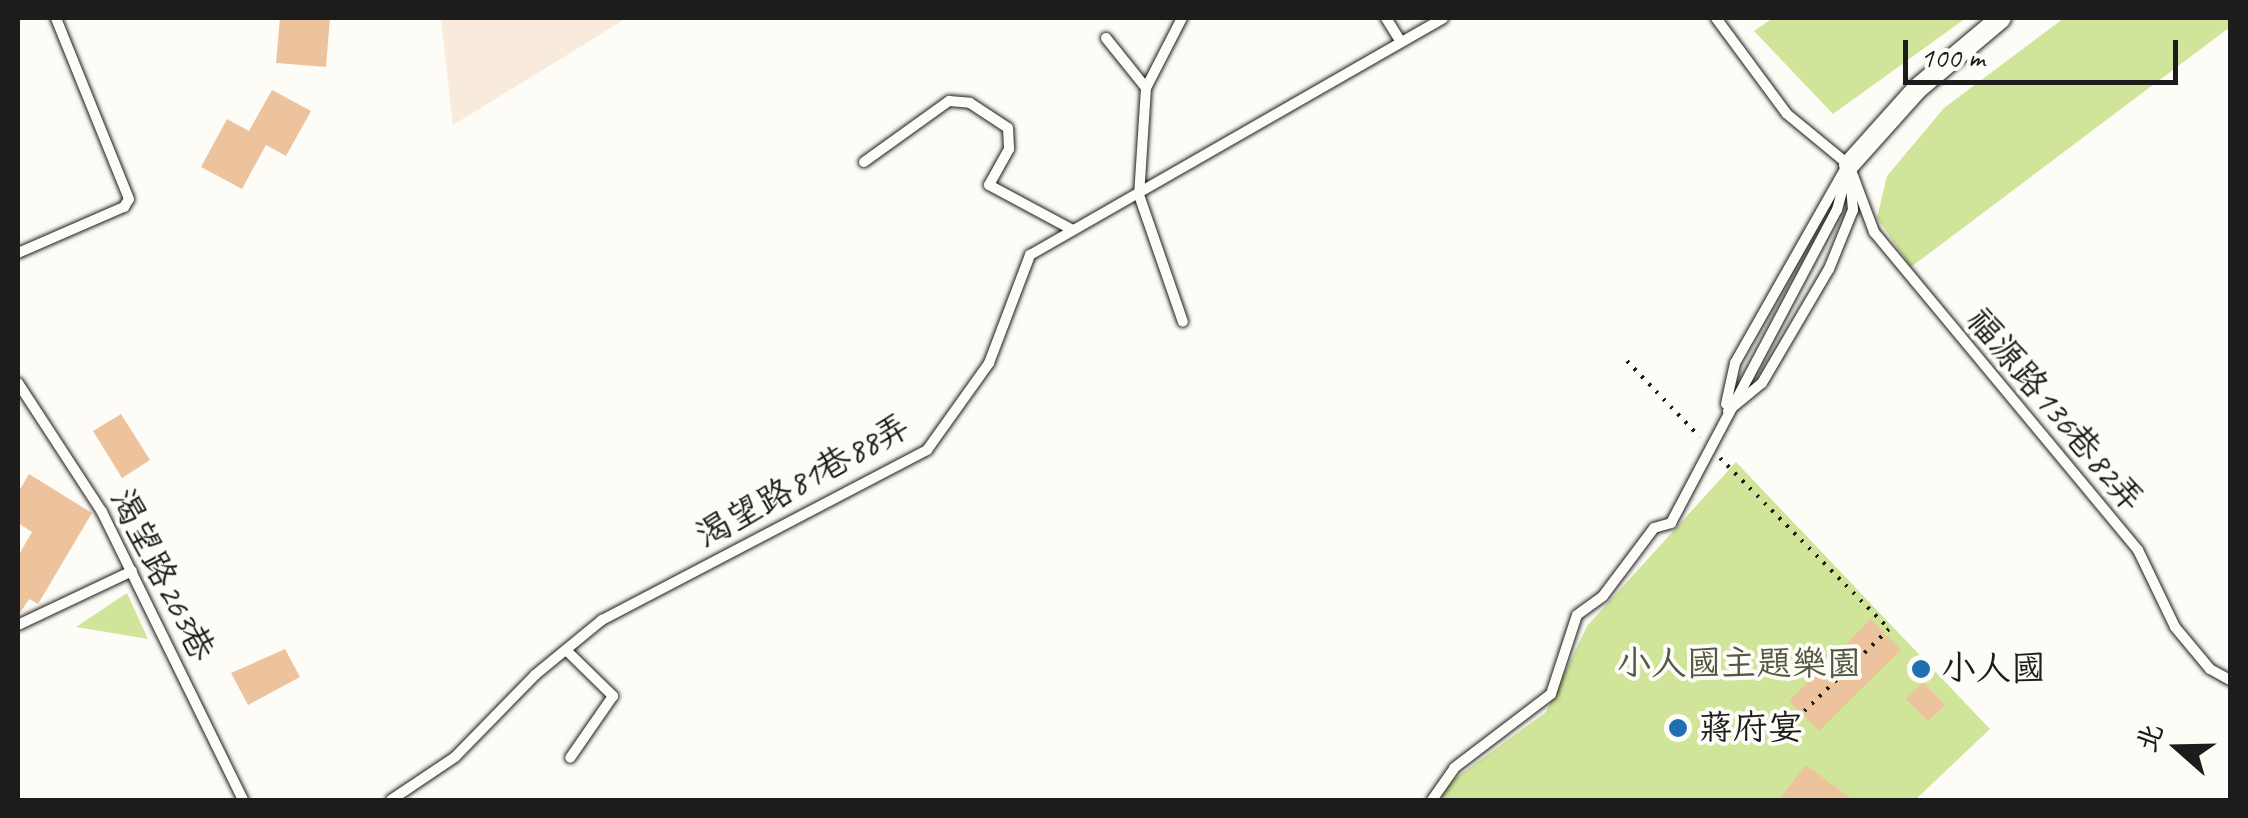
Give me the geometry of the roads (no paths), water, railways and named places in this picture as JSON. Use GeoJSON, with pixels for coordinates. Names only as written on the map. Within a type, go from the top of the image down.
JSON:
{"type":"FeatureCollection","features":[{"type":"Feature","properties":{"kind":"street"},"geometry":{"type":"LineString","coordinates":[[1849,165],[1917,89],[2001,18]]}},
{"type":"Feature","properties":{"kind":"lane"},"geometry":{"type":"LineString","coordinates":[[18,253],[124,207],[129,199],[56,18]]}},
{"type":"Feature","properties":{"kind":"lane"},"geometry":{"type":"LineString","coordinates":[[1182,18],[1146,88],[1139,195],[1183,322]]}},
{"type":"Feature","properties":{"kind":"lane"},"geometry":{"type":"LineString","coordinates":[[1386,18],[1400,42]]}},
{"type":"Feature","properties":{"kind":"lane","name":"渴望路81巷88弄"},"geometry":{"type":"LineString","coordinates":[[390,800],[456,757],[602,620],[928,450],[990,363],[1030,254],[1444,18]]}},
{"type":"Feature","properties":{"kind":"lane"},"geometry":{"type":"LineString","coordinates":[[1716,18],[1787,114],[1849,165],[1853,210],[1829,269],[1762,383],[1723,415]]}},
{"type":"Feature","properties":{"kind":"lane"},"geometry":{"type":"LineString","coordinates":[[1106,38],[1146,88]]}},
{"type":"Feature","properties":{"kind":"lane"},"geometry":{"type":"LineString","coordinates":[[864,162],[949,101],[970,102],[1008,128],[1009,149],[989,185],[1071,229]]}},
{"type":"Feature","properties":{"kind":"lane"},"geometry":{"type":"LineString","coordinates":[[1432,800],[1454,768],[1550,694],[1570,626],[1603,596],[1654,528],[1671,524],[1723,415],[1820,244],[1849,165]]}},
{"type":"Feature","properties":{"kind":"lane","name":"福源路136巷82弄"},"geometry":{"type":"LineString","coordinates":[[1849,165],[1874,232],[2138,550],[2187,641],[2210,669],[2230,680]]}},
{"type":"Feature","properties":{"kind":"lane","name":"渴望路263巷"},"geometry":{"type":"LineString","coordinates":[[18,383],[132,570],[243,800]]}},
{"type":"Feature","properties":{"kind":"lane"},"geometry":{"type":"LineString","coordinates":[[18,625],[132,570]]}},
{"type":"Feature","properties":{"kind":"lane"},"geometry":{"type":"LineString","coordinates":[[566,650],[614,696],[570,758]]}},
{"type":"Feature","properties":{"kind":"place","name":"小人國"},"geometry":{"type":"Point","coordinates":[1921,669]}},
{"type":"Feature","properties":{"kind":"place","name":"蔣府宴"},"geometry":{"type":"Point","coordinates":[1678,728]}},
{"type":"Feature","properties":{"kind":"park label","name":"小人國主題樂園"},"geometry":{"type":"Point","coordinates":[1739,664]}}]}
